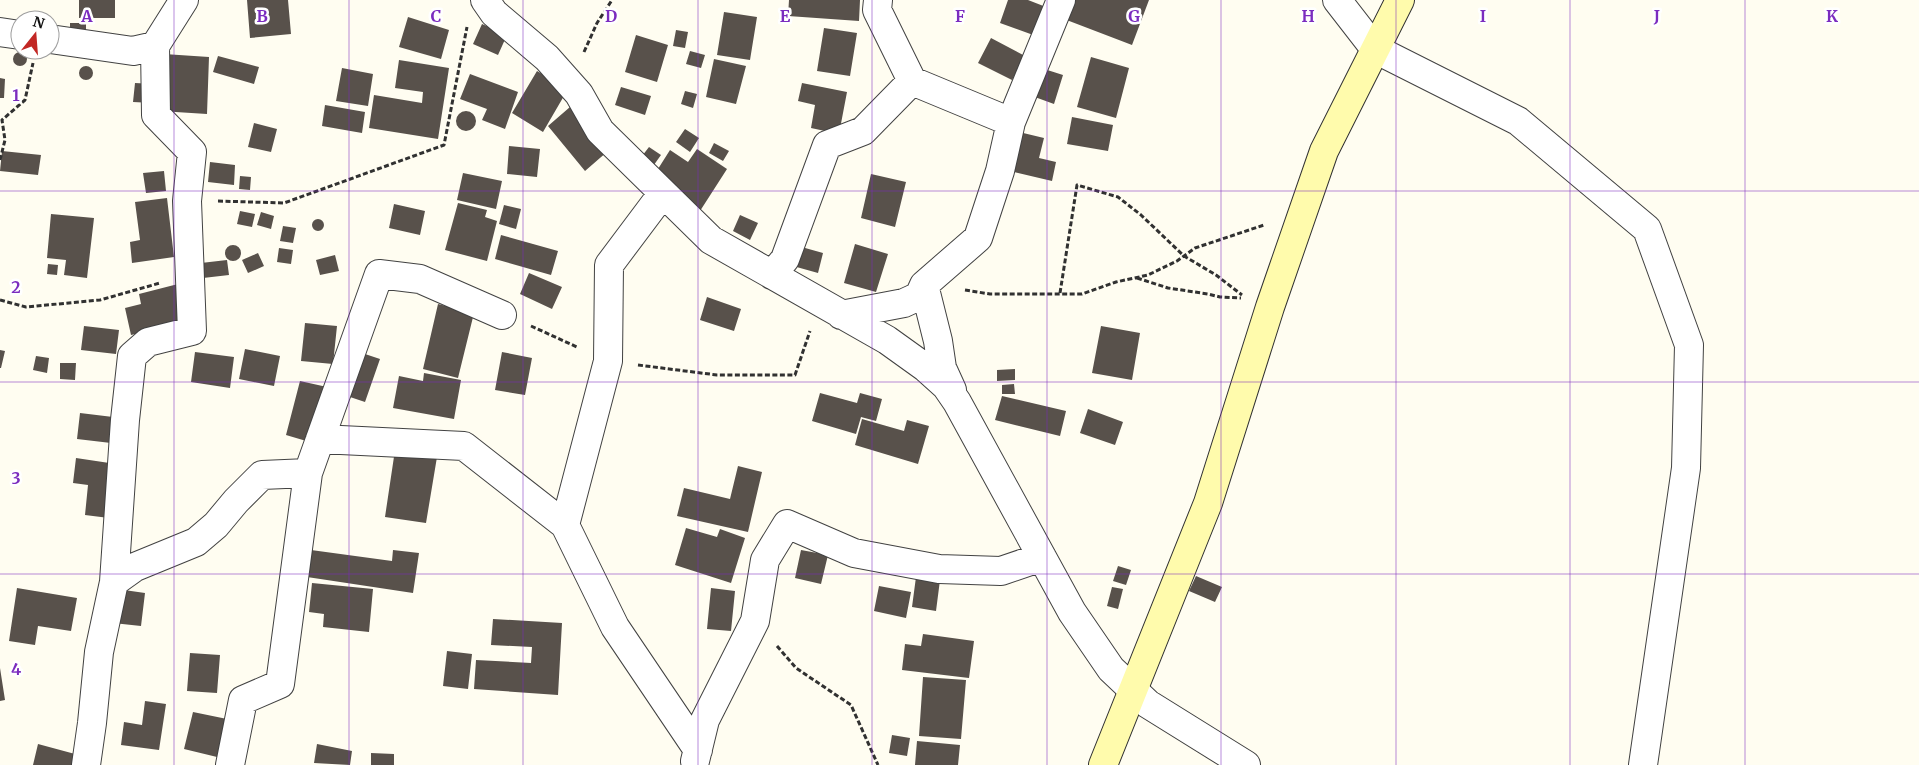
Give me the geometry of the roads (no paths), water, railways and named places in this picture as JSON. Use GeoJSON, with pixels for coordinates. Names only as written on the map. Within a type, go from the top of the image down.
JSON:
{"type":"FeatureCollection","features":[{"type":"Feature","properties":{"kind":"street"},"geometry":{"type":"LineString","coordinates":[[86,765],[99,652],[114,582],[125,420],[132,356],[148,342],[192,331],[187,201],[192,152],[156,116],[156,46],[184,0]]}},
{"type":"Feature","properties":{"kind":"street"},"geometry":{"type":"LineString","coordinates":[[485,0],[494,13],[547,58],[579,94],[600,131],[711,240],[887,340],[926,368],[946,386],[957,402]]}},
{"type":"Feature","properties":{"kind":"street"},"geometry":{"type":"LineString","coordinates":[[878,0],[877,10],[912,81],[1011,122]]}},
{"type":"Feature","properties":{"kind":"street"},"geometry":{"type":"LineString","coordinates":[[841,315],[904,303],[919,296],[924,285],[978,238],[1000,171],[1011,122],[1061,0]]}},
{"type":"Feature","properties":{"kind":"street"},"geometry":{"type":"LineString","coordinates":[[1337,0],[1375,49],[1518,121],[1647,229],[1689,345],[1686,468],[1643,765]]}},
{"type":"Feature","properties":{"kind":"street"},"geometry":{"type":"LineString","coordinates":[[1103,765],[1208,503],[1270,307],[1324,151],[1400,0]]}},
{"type":"Feature","properties":{"kind":"street"},"geometry":{"type":"LineString","coordinates":[[60,49],[133,51],[156,46]]}},
{"type":"Feature","properties":{"kind":"street"},"geometry":{"type":"LineString","coordinates":[[772,275],[785,259],[827,145],[863,131],[912,81]]}},
{"type":"Feature","properties":{"kind":"street"},"geometry":{"type":"LineString","coordinates":[[564,525],[608,361],[609,264],[663,192]]}},
{"type":"Feature","properties":{"kind":"street"},"geometry":{"type":"LineString","coordinates":[[230,765],[243,700],[280,684],[308,473],[379,274],[420,280],[502,316]]}},
{"type":"Feature","properties":{"kind":"street"},"geometry":{"type":"LineString","coordinates":[[924,285],[938,342],[942,368],[957,402],[1072,612],[1111,669],[1148,704],[1246,765]]}},
{"type":"Feature","properties":{"kind":"street"},"geometry":{"type":"LineString","coordinates":[[320,439],[464,446],[564,525],[615,628],[696,758]]}},
{"type":"Feature","properties":{"kind":"street"},"geometry":{"type":"LineString","coordinates":[[114,582],[135,567],[196,542],[216,524],[236,500],[262,475],[308,473]]}},
{"type":"Feature","properties":{"kind":"street"},"geometry":{"type":"LineString","coordinates":[[696,758],[705,720],[755,621],[765,560],[788,524],[854,552],[939,569],[1001,571],[1042,557]]}}]}
